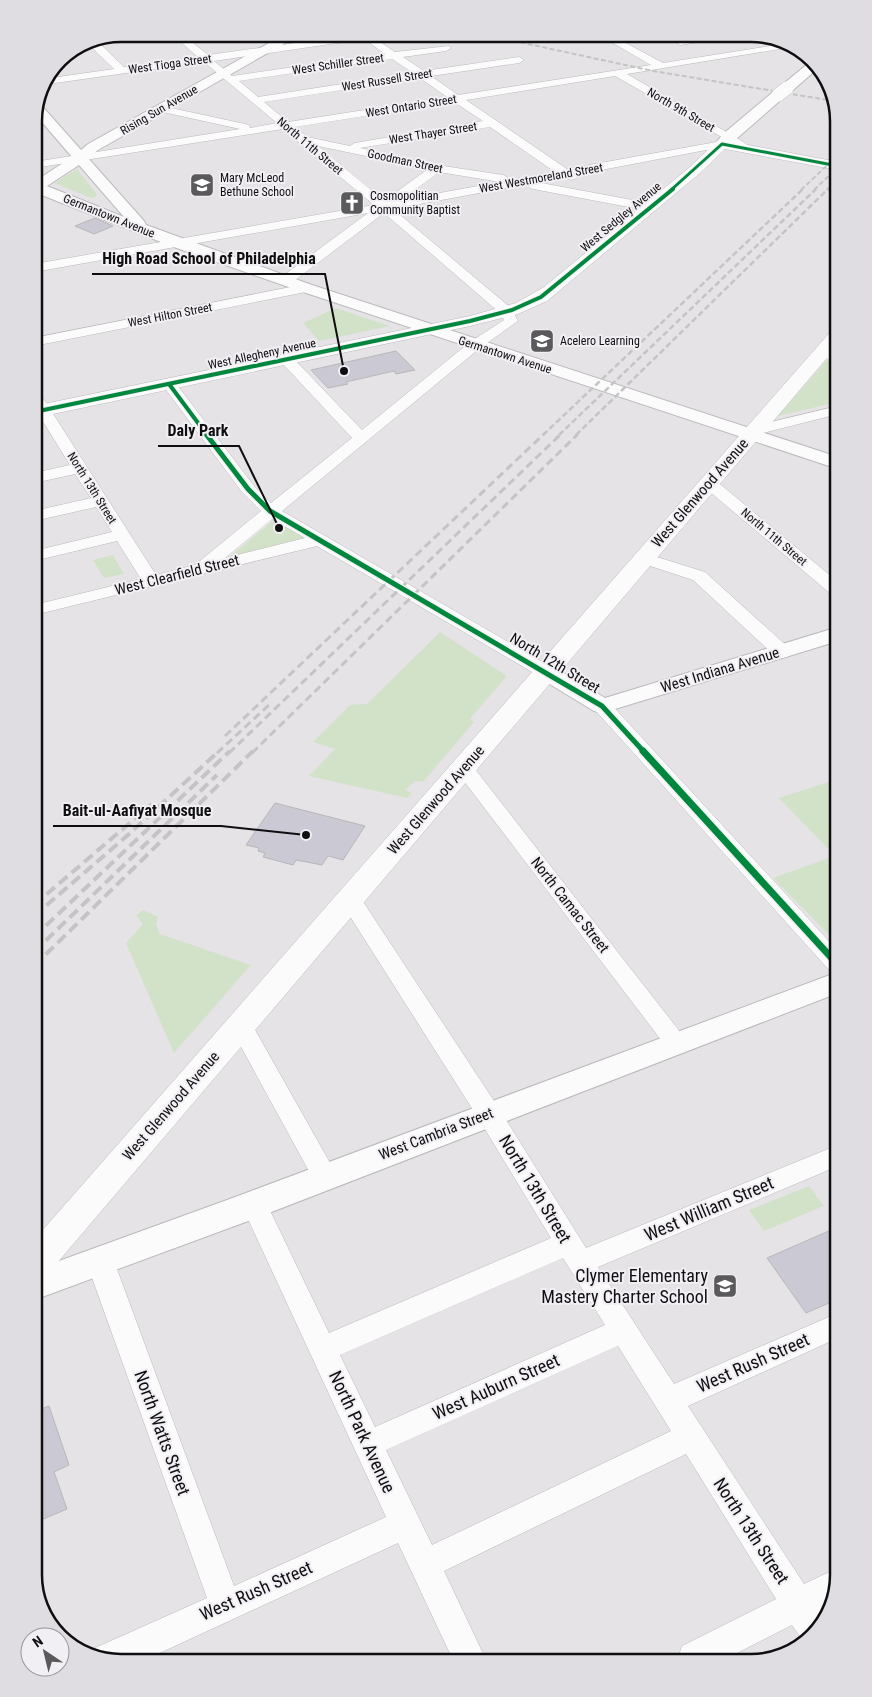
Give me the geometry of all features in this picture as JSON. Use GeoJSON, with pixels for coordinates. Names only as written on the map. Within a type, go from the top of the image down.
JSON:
{"type":"FeatureCollection","features":[{"type":"Feature","properties":{"kind":"main road"},"geometry":{"type":"LineString","coordinates":[[725,140],[745,148],[830,164]]}},
{"type":"Feature","properties":{"kind":"main road","name":"West Sedgley Avenue"},"geometry":{"type":"LineString","coordinates":[[514,309],[541,298],[694,170],[725,140]]}},
{"type":"Feature","properties":{"kind":"main road"},"geometry":{"type":"LineString","coordinates":[[694,170],[730,157],[775,156],[801,159]]}},
{"type":"Feature","properties":{"kind":"main road","name":"West Allegheny Avenue"},"geometry":{"type":"LineString","coordinates":[[43,405],[169,384],[287,360],[514,309]]}},
{"type":"Feature","properties":{"kind":"main road","name":"West Glenwood Avenue"},"geometry":{"type":"LineString","coordinates":[[42,1255],[752,432],[830,351]]}},
{"type":"Feature","properties":{"kind":"street","name":"North 11th Street"},"geometry":{"type":"LineString","coordinates":[[186,42],[256,100],[284,126],[514,309]]}},
{"type":"Feature","properties":{"kind":"street"},"geometry":{"type":"LineString","coordinates":[[263,42],[271,48]]}},
{"type":"Feature","properties":{"kind":"street","name":"Rising Sun Avenue"},"geometry":{"type":"LineString","coordinates":[[43,182],[80,158],[93,147],[226,76],[281,42]]}},
{"type":"Feature","properties":{"kind":"street","name":"West Tioga Street"},"geometry":{"type":"LineString","coordinates":[[54,80],[317,42]]}},
{"type":"Feature","properties":{"kind":"street"},"geometry":{"type":"LineString","coordinates":[[374,42],[600,196],[644,212]]}},
{"type":"Feature","properties":{"kind":"street"},"geometry":{"type":"LineString","coordinates":[[617,43],[660,66]]}},
{"type":"Feature","properties":{"kind":"street"},"geometry":{"type":"LineString","coordinates":[[682,43],[710,58]]}},
{"type":"Feature","properties":{"kind":"street"},"geometry":{"type":"LineString","coordinates":[[97,46],[122,70]]}},
{"type":"Feature","properties":{"kind":"street","name":"West Ontario Street"},"geometry":{"type":"LineString","coordinates":[[43,164],[779,47]]}},
{"type":"Feature","properties":{"kind":"street","name":"West Schiller Street"},"geometry":{"type":"LineString","coordinates":[[226,76],[446,48]]}},
{"type":"Feature","properties":{"kind":"street","name":"West Russell Street"},"geometry":{"type":"LineString","coordinates":[[256,100],[519,60]]}},
{"type":"Feature","properties":{"kind":"street","name":"West Sedgley Avenue"},"geometry":{"type":"LineString","coordinates":[[725,140],[809,69]]}},
{"type":"Feature","properties":{"kind":"street","name":"North 9th Street"},"geometry":{"type":"LineString","coordinates":[[617,73],[725,140]]}},
{"type":"Feature","properties":{"kind":"street","name":"Goodman Street"},"geometry":{"type":"LineString","coordinates":[[162,110],[437,168],[600,196]]}},
{"type":"Feature","properties":{"kind":"street"},"geometry":{"type":"LineString","coordinates":[[43,117],[147,231]]}},
{"type":"Feature","properties":{"kind":"street","name":"West Thayer Street"},"geometry":{"type":"LineString","coordinates":[[343,148],[493,123]]}},
{"type":"Feature","properties":{"kind":"street","name":"West Westmoreland Street"},"geometry":{"type":"LineString","coordinates":[[43,266],[384,207],[566,173],[725,140]]}},
{"type":"Feature","properties":{"kind":"street"},"geometry":{"type":"LineString","coordinates":[[285,281],[437,168]]}},
{"type":"Feature","properties":{"kind":"street"},"geometry":{"type":"LineString","coordinates":[[84,206],[102,198],[107,188]]}},
{"type":"Feature","properties":{"kind":"street","name":"Germantown Avenue"},"geometry":{"type":"LineString","coordinates":[[43,190],[177,243],[285,281],[475,345],[752,432],[830,460]]}},
{"type":"Feature","properties":{"kind":"street","name":"West Hilton Street"},"geometry":{"type":"LineString","coordinates":[[43,340],[306,288]]}},
{"type":"Feature","properties":{"kind":"street"},"geometry":{"type":"LineString","coordinates":[[201,569],[475,345],[511,320],[514,309]]}},
{"type":"Feature","properties":{"kind":"street"},"geometry":{"type":"LineString","coordinates":[[287,360],[360,438]]}},
{"type":"Feature","properties":{"kind":"street"},"geometry":{"type":"LineString","coordinates":[[169,384],[248,489],[270,511]]}},
{"type":"Feature","properties":{"kind":"street"},"geometry":{"type":"LineString","coordinates":[[752,432],[830,412]]}},
{"type":"Feature","properties":{"kind":"street","name":"North 13th Street"},"geometry":{"type":"LineString","coordinates":[[43,415],[151,581]]}},
{"type":"Feature","properties":{"kind":"street"},"geometry":{"type":"LineString","coordinates":[[43,476],[79,468]]}},
{"type":"Feature","properties":{"kind":"street","name":"North 11th Street"},"geometry":{"type":"LineString","coordinates":[[709,483],[830,585]]}},
{"type":"Feature","properties":{"kind":"street"},"geometry":{"type":"LineString","coordinates":[[43,514],[99,501]]}},
{"type":"Feature","properties":{"kind":"street","name":"North 12th Street"},"geometry":{"type":"LineString","coordinates":[[270,511],[578,690],[602,706],[830,956]]}},
{"type":"Feature","properties":{"kind":"street"},"geometry":{"type":"LineString","coordinates":[[43,554],[121,535]]}},
{"type":"Feature","properties":{"kind":"street","name":"West Clearfield Street"},"geometry":{"type":"LineString","coordinates":[[43,608],[320,540]]}},
{"type":"Feature","properties":{"kind":"street"},"geometry":{"type":"LineString","coordinates":[[644,558],[700,576],[782,652]]}},
{"type":"Feature","properties":{"kind":"street","name":"West Indiana Avenue"},"geometry":{"type":"LineString","coordinates":[[602,706],[830,637]]}},
{"type":"Feature","properties":{"kind":"street","name":"North Camac Street"},"geometry":{"type":"LineString","coordinates":[[464,768],[676,1042]]}},
{"type":"Feature","properties":{"kind":"street","name":"North 13th Street"},"geometry":{"type":"LineString","coordinates":[[350,899],[489,1114],[574,1253],[812,1626]]}},
{"type":"Feature","properties":{"kind":"street","name":"West Cambria Street"},"geometry":{"type":"LineString","coordinates":[[42,1282],[254,1204],[830,985]]}},
{"type":"Feature","properties":{"kind":"street"},"geometry":{"type":"LineString","coordinates":[[241,1025],[326,1176]]}},
{"type":"Feature","properties":{"kind":"street","name":"West William Street"},"geometry":{"type":"LineString","coordinates":[[323,1349],[830,1158]]}},
{"type":"Feature","properties":{"kind":"street","name":"North Park Avenue"},"geometry":{"type":"LineString","coordinates":[[254,1204],[467,1654]]}},
{"type":"Feature","properties":{"kind":"street","name":"North Watts Street"},"geometry":{"type":"LineString","coordinates":[[100,1262],[225,1605]]}},
{"type":"Feature","properties":{"kind":"street","name":"West Rush Street"},"geometry":{"type":"LineString","coordinates":[[668,1401],[830,1329]]}},
{"type":"Feature","properties":{"kind":"street","name":"West Auburn Street"},"geometry":{"type":"LineString","coordinates":[[368,1444],[623,1330]]}},
{"type":"Feature","properties":{"kind":"street"},"geometry":{"type":"LineString","coordinates":[[425,1564],[691,1437]]}},
{"type":"Feature","properties":{"kind":"street","name":"West Rush Street"},"geometry":{"type":"LineString","coordinates":[[120,1654],[405,1524]]}},
{"type":"Feature","properties":{"kind":"street"},"geometry":{"type":"LineString","coordinates":[[702,1654],[828,1589]]}},
{"type":"Feature","properties":{"kind":"green space"},"geometry":{"type":"Polygon","coordinates":[[[77,169],[97,194],[95,197],[91,198],[55,183],[77,169]]]}},
{"type":"Feature","properties":{"kind":"green space"},"geometry":{"type":"Polygon","coordinates":[[[336,308],[390,326],[319,341],[303,323],[336,308]]]}},
{"type":"Feature","properties":{"kind":"green space"},"geometry":{"type":"Polygon","coordinates":[[[827,360],[830,362],[830,404],[778,416],[827,360]]]}},
{"type":"Feature","properties":{"kind":"green space"},"geometry":{"type":"Polygon","coordinates":[[[276,518],[313,538],[228,558],[276,518]]]}},
{"type":"Feature","properties":{"kind":"green space"},"geometry":{"type":"Polygon","coordinates":[[[113,555],[124,574],[104,578],[93,560],[113,555]]]}},
{"type":"Feature","properties":{"kind":"green space"},"geometry":{"type":"Polygon","coordinates":[[[440,632],[506,677],[470,719],[474,722],[423,782],[415,781],[405,790],[412,793],[407,798],[309,776],[335,749],[313,742],[350,705],[367,704],[440,632]]]}},
{"type":"Feature","properties":{"kind":"green space"},"geometry":{"type":"Polygon","coordinates":[[[830,782],[830,851],[779,798],[830,782]]]}},
{"type":"Feature","properties":{"kind":"green space"},"geometry":{"type":"Polygon","coordinates":[[[830,858],[830,936],[773,878],[830,858]]]}},
{"type":"Feature","properties":{"kind":"green space"},"geometry":{"type":"Polygon","coordinates":[[[143,910],[158,917],[156,925],[160,934],[251,965],[174,1053],[126,943],[143,924],[136,915],[143,910]]]}},
{"type":"Feature","properties":{"kind":"green space"},"geometry":{"type":"Polygon","coordinates":[[[809,1186],[824,1206],[764,1231],[749,1210],[809,1186]]]}},
{"type":"Feature","properties":{"kind":"building"},"geometry":{"type":"Polygon","coordinates":[[[95,218],[113,226],[94,234],[75,226],[95,218]]]}},
{"type":"Feature","properties":{"kind":"building"},"geometry":{"type":"Polygon","coordinates":[[[396,351],[415,370],[396,374],[394,371],[328,388],[311,370],[396,351]]]}},
{"type":"Feature","properties":{"kind":"building"},"geometry":{"type":"Polygon","coordinates":[[[275,803],[365,826],[343,860],[328,856],[322,865],[296,860],[293,865],[263,857],[265,853],[258,851],[259,848],[246,845],[275,803]]]}},
{"type":"Feature","properties":{"kind":"building"},"geometry":{"type":"Polygon","coordinates":[[[830,1230],[830,1302],[806,1313],[767,1258],[830,1230]]]}},
{"type":"Feature","properties":{"kind":"building"},"geometry":{"type":"Polygon","coordinates":[[[49,1406],[69,1465],[54,1472],[67,1509],[42,1520],[42,1409],[49,1406]]]}},
{"type":"Feature","properties":{"kind":"railway"},"geometry":{"type":"LineString","coordinates":[[522,43],[653,71],[826,100]]}},
{"type":"Feature","properties":{"kind":"railway"},"geometry":{"type":"LineString","coordinates":[[801,190],[830,163]]}},
{"type":"Feature","properties":{"kind":"railway"},"geometry":{"type":"LineString","coordinates":[[814,190],[830,175]]}},
{"type":"Feature","properties":{"kind":"railway"},"geometry":{"type":"LineString","coordinates":[[543,435],[803,189]]}},
{"type":"Feature","properties":{"kind":"railway"},"geometry":{"type":"LineString","coordinates":[[559,435],[816,189]]}},
{"type":"Feature","properties":{"kind":"railway"},"geometry":{"type":"LineString","coordinates":[[576,435],[828,189]]}},
{"type":"Feature","properties":{"kind":"railway"},"geometry":{"type":"LineString","coordinates":[[225,736],[544,434]]}},
{"type":"Feature","properties":{"kind":"railway"},"geometry":{"type":"LineString","coordinates":[[229,753],[561,434]]}},
{"type":"Feature","properties":{"kind":"railway"},"geometry":{"type":"LineString","coordinates":[[252,753],[578,434]]}},
{"type":"Feature","properties":{"kind":"railway"},"geometry":{"type":"LineString","coordinates":[[217,753],[270,704]]}},
{"type":"Feature","properties":{"kind":"railway"},"geometry":{"type":"LineString","coordinates":[[42,909],[128,835],[219,751]]}},
{"type":"Feature","properties":{"kind":"railway"},"geometry":{"type":"LineString","coordinates":[[42,929],[230,751]]}},
{"type":"Feature","properties":{"kind":"railway"},"geometry":{"type":"LineString","coordinates":[[42,958],[253,751]]}},
{"type":"Feature","properties":{"kind":"railway"},"geometry":{"type":"LineString","coordinates":[[42,944],[217,775]]}},
{"type":"Feature","properties":{"kind":"railway"},"geometry":{"type":"LineString","coordinates":[[42,898],[152,804]]}},
{"type":"Feature","properties":{"kind":"cycle path"},"geometry":{"type":"LineString","coordinates":[[43,410],[470,321],[522,307],[550,291],[695,170],[722,144],[830,164]]}},
{"type":"Feature","properties":{"kind":"cycle path"},"geometry":{"type":"LineString","coordinates":[[169,384],[248,489],[270,511],[602,706],[830,956]]}},
{"type":"Feature","properties":{"kind":"place","name":"Mary McLeod Bethune School"},"geometry":{"type":"Point","coordinates":[202,185]}},
{"type":"Feature","properties":{"kind":"place","name":"Cosmopolitian Community Baptist"},"geometry":{"type":"Point","coordinates":[352,203]}},
{"type":"Feature","properties":{"kind":"place","name":"Acelero Learning"},"geometry":{"type":"Point","coordinates":[542,341]}},
{"type":"Feature","properties":{"kind":"place","name":"High Road School of Philadelphia"},"geometry":{"type":"Point","coordinates":[344,371]}},
{"type":"Feature","properties":{"kind":"place","name":"Daly Park"},"geometry":{"type":"Point","coordinates":[279,528]}},
{"type":"Feature","properties":{"kind":"place","name":"Bait-ul-Aafiyat Mosque"},"geometry":{"type":"Point","coordinates":[306,835]}},
{"type":"Feature","properties":{"kind":"place","name":"Clymer Elementary Mastery Charter School"},"geometry":{"type":"Point","coordinates":[725,1286]}}]}
